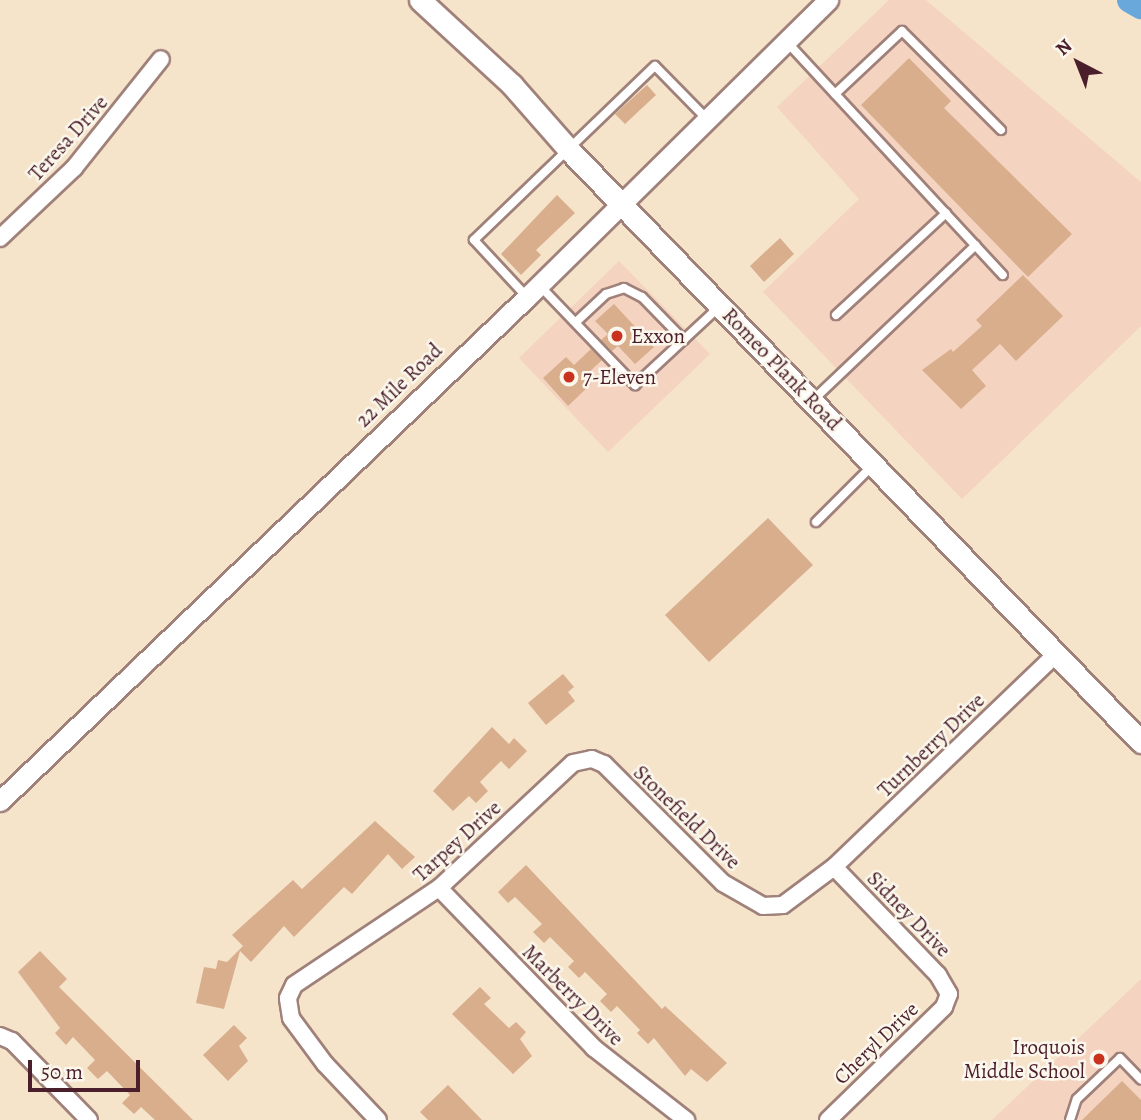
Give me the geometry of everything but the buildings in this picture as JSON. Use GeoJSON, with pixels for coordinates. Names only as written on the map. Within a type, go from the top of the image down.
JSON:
{"type":"FeatureCollection","features":[{"type":"Feature","properties":{"kind":"main road","name":"Romeo Plank Road"},"geometry":{"type":"LineString","coordinates":[[420,0],[512,85],[570,151],[1141,742]]}},
{"type":"Feature","properties":{"kind":"street","name":"22 Mile Road"},"geometry":{"type":"LineString","coordinates":[[0,801],[533,291],[828,0]]}},
{"type":"Feature","properties":{"kind":"street","name":"Teresa Drive"},"geometry":{"type":"LineString","coordinates":[[0,238],[81,160],[161,59]]}},
{"type":"Feature","properties":{"kind":"street","name":"Turnberry Drive"},"geometry":{"type":"LineString","coordinates":[[834,867],[1056,654]]}},
{"type":"Feature","properties":{"kind":"street","name":"Stonefield Drive"},"geometry":{"type":"LineString","coordinates":[[583,759],[604,764],[706,869],[754,902],[783,905],[834,867]]}},
{"type":"Feature","properties":{"kind":"street","name":"Tarpey Drive"},"geometry":{"type":"LineString","coordinates":[[378,1120],[306,1039],[291,1018],[288,998],[306,975],[439,888],[565,770],[583,759]]}},
{"type":"Feature","properties":{"kind":"street","name":"Sidney Drive"},"geometry":{"type":"LineString","coordinates":[[834,867],[939,975],[949,993]]}},
{"type":"Feature","properties":{"kind":"street","name":"Marberry Drive"},"geometry":{"type":"LineString","coordinates":[[439,888],[594,1048],[686,1120]]}},
{"type":"Feature","properties":{"kind":"street","name":"Cheryl Drive"},"geometry":{"type":"LineString","coordinates":[[828,1120],[944,1007],[949,993]]}},
{"type":"Feature","properties":{"kind":"street"},"geometry":{"type":"LineString","coordinates":[[0,1036],[12,1041],[89,1120]]}},
{"type":"Feature","properties":{"kind":"lane"},"geometry":{"type":"LineString","coordinates":[[835,94],[902,31],[1001,130]]}},
{"type":"Feature","properties":{"kind":"lane"},"geometry":{"type":"LineString","coordinates":[[786,41],[1003,275]]}},
{"type":"Feature","properties":{"kind":"lane"},"geometry":{"type":"LineString","coordinates":[[706,118],[655,66],[570,151],[474,240],[533,291],[576,322],[635,385],[720,305]]}},
{"type":"Feature","properties":{"kind":"lane"},"geometry":{"type":"LineString","coordinates":[[836,315],[946,213]]}},
{"type":"Feature","properties":{"kind":"lane"},"geometry":{"type":"LineString","coordinates":[[813,401],[976,245]]}},
{"type":"Feature","properties":{"kind":"lane"},"geometry":{"type":"LineString","coordinates":[[576,322],[606,294],[624,288],[642,297],[684,341]]}},
{"type":"Feature","properties":{"kind":"lane"},"geometry":{"type":"LineString","coordinates":[[816,522],[874,465]]}},
{"type":"Feature","properties":{"kind":"lane"},"geometry":{"type":"LineString","coordinates":[[1070,1120],[1077,1099],[1120,1058],[1141,1080]]}},
{"type":"Feature","properties":{"kind":"shaded area"},"geometry":{"type":"Polygon","coordinates":[[[889,0],[926,0],[1141,182],[1141,326],[962,499],[763,292],[859,199],[777,107],[889,0]]]}},
{"type":"Feature","properties":{"kind":"shaded area"},"geometry":{"type":"Polygon","coordinates":[[[619,261],[710,354],[608,452],[519,358],[619,261]]]}},
{"type":"Feature","properties":{"kind":"shaded area","name":"Iroquois Middle School"},"geometry":{"type":"Polygon","coordinates":[[[1141,979],[1141,1120],[992,1120],[1120,999],[1141,979]]]}},
{"type":"Feature","properties":{"kind":"waterway"},"geometry":{"type":"LineString","coordinates":[[1130,0],[1141,6]]}},
{"type":"Feature","properties":{"kind":"place","name":"Exxon"},"geometry":{"type":"Point","coordinates":[617,336]}},
{"type":"Feature","properties":{"kind":"place","name":"7-Eleven"},"geometry":{"type":"Point","coordinates":[569,377]}},
{"type":"Feature","properties":{"kind":"place","name":"Iroquois Middle School"},"geometry":{"type":"Point","coordinates":[1099,1059]}}]}
